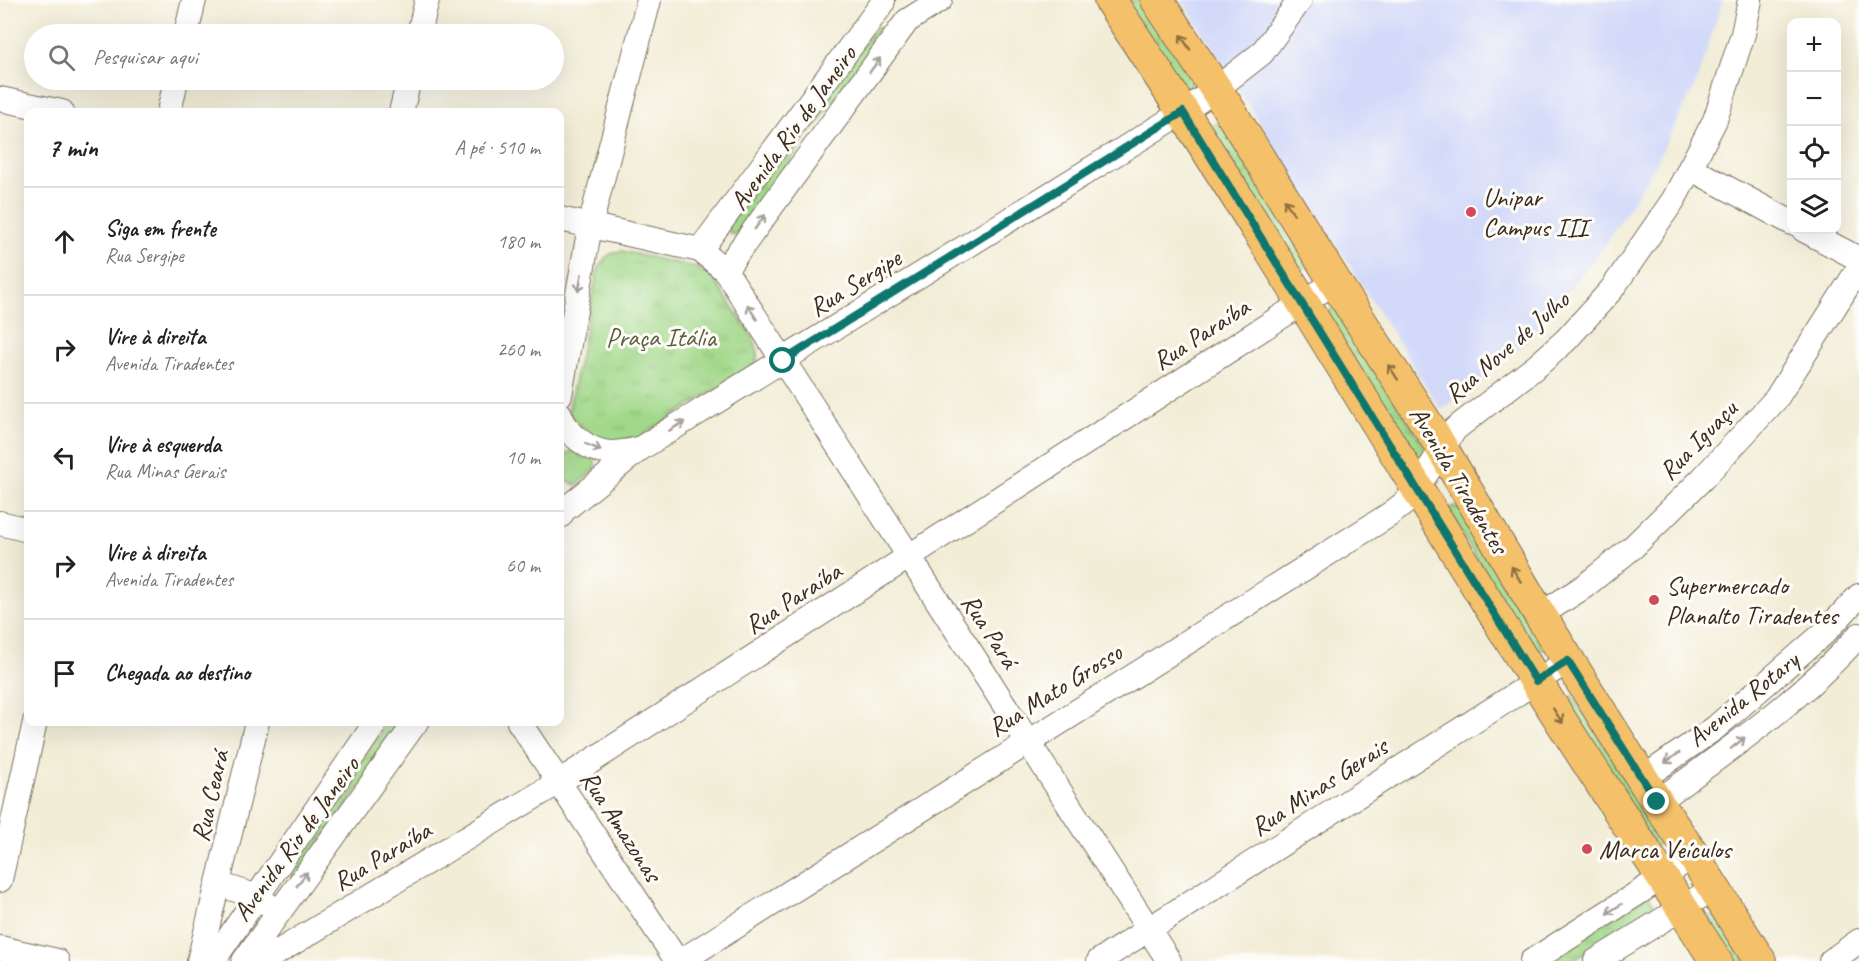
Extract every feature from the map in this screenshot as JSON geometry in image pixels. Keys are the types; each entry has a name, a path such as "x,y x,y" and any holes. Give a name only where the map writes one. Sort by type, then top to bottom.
{"main road":[{"name":"Avenida Tiradentes","path":"1110,0 1303,303 1536,681 1716,961"},
{"name":"Avenida Tiradentes","path":"1157,0 1216,89 1441,448 1568,661 1760,961"}],"street":[{"path":"188,24 194,0"},
{"path":"421,24 427,0"},
{"path":"564,372 590,226 649,0"},
{"path":"883,2 907,21 940,0"},
{"name":"Rua Sergipe","path":"564,510 641,448 1183,112 1262,52 1300,0"},
{"name":"Rua Nove de Julho","path":"1441,448 1455,429 1566,340 1612,289 1674,199 1715,120 1743,34 1750,0"},
{"name":"Avenida Rio de Janeiro","path":"700,250 883,2"},
{"name":"Avenida Rio de Janeiro","path":"725,270 907,21"},
{"path":"170,108 174,90"},
{"path":"402,108 406,90"},
{"path":"0,99 43,108"},
{"path":"1690,168 1787,221"},
{"path":"564,220 700,250"},
{"path":"1812,234 1859,259"},
{"name":"Rua Pará","path":"700,250 725,270 1169,961"},
{"name":"Rua Iguaçu","path":"1540,615 1585,586 1633,547 1703,478 1768,408 1782,390 1859,268"},
{"name":"Rua Paraíba","path":"263,961 559,782 1335,282"},
{"path":"564,425 571,434 586,444 609,453 641,448"},
{"name":"Rua Mato Grosso","path":"679,961 1389,515 1406,502 1417,488 1441,448"},
{"path":"0,524 24,529"},
{"name":"Avenida Rotary","path":"1650,790 1714,728 1816,640 1859,596"},
{"name":"Avenida Rotary","path":"1650,790 1731,748 1824,670 1859,635"},
{"name":"Rua Minas Gerais","path":"1100,961 1568,661"},
{"path":"0,880 34,726"},
{"name":"Rua Ceará","path":"199,961 256,726"},
{"name":"Avenida Rio de Janeiro","path":"213,961 373,726"},
{"name":"Avenida Rio de Janeiro","path":"244,961 413,726"},
{"name":"Rua Amazonas","path":"522,726 679,961"},
{"path":"1532,961 1694,855"},
{"path":"218,884 258,897 309,934"},
{"path":"1596,961 1714,888"},
{"path":"1831,961 1859,941"},
{"path":"0,948 57,961"}],"shaded area":[{"name":"Unipar Campus III","path":"1182,0 1723,0 1695,86 1649,176 1604,247 1526,342 1441,410"}],"green space":[{"path":"1122,0 1145,0 1194,81 1191,86 1183,90"},
{"path":"876,27 880,27 884,32 736,235 730,233 726,227"},
{"path":"1219,121 1310,265 1303,269 1297,268 1210,127"},
{"name":"Praça Itália","path":"622,251 694,267 710,274 754,339 758,352 756,364 631,443 595,441 568,413 598,269 607,256"},
{"path":"1333,308 1338,308 1427,451 1423,456 1417,457 1412,454 1325,315"},
{"path":"573,450 594,458 596,469 576,485 566,480 564,476 564,456"},
{"path":"1454,506 1465,513 1544,649 1537,653 1531,651 1448,510"},
{"path":"1572,696 1667,838 1662,845 1654,845 1564,704"},
{"path":"384,726 403,726 295,878 288,873"},
{"path":"1648,895 1656,908 1571,961 1543,961"},
{"path":"1716,916 1748,961 1726,961 1706,921 1709,917"}],"place":[{"name":"Unipar Campus III","path":"1471,212"},
{"name":"Supermercado Planalto Tiradentes","path":"1654,600"},
{"name":"Marca Veículos","path":"1587,849"}],"route":[{"path":"783,361 1183,112 1536,681 1568,661 1657,802"}]}
